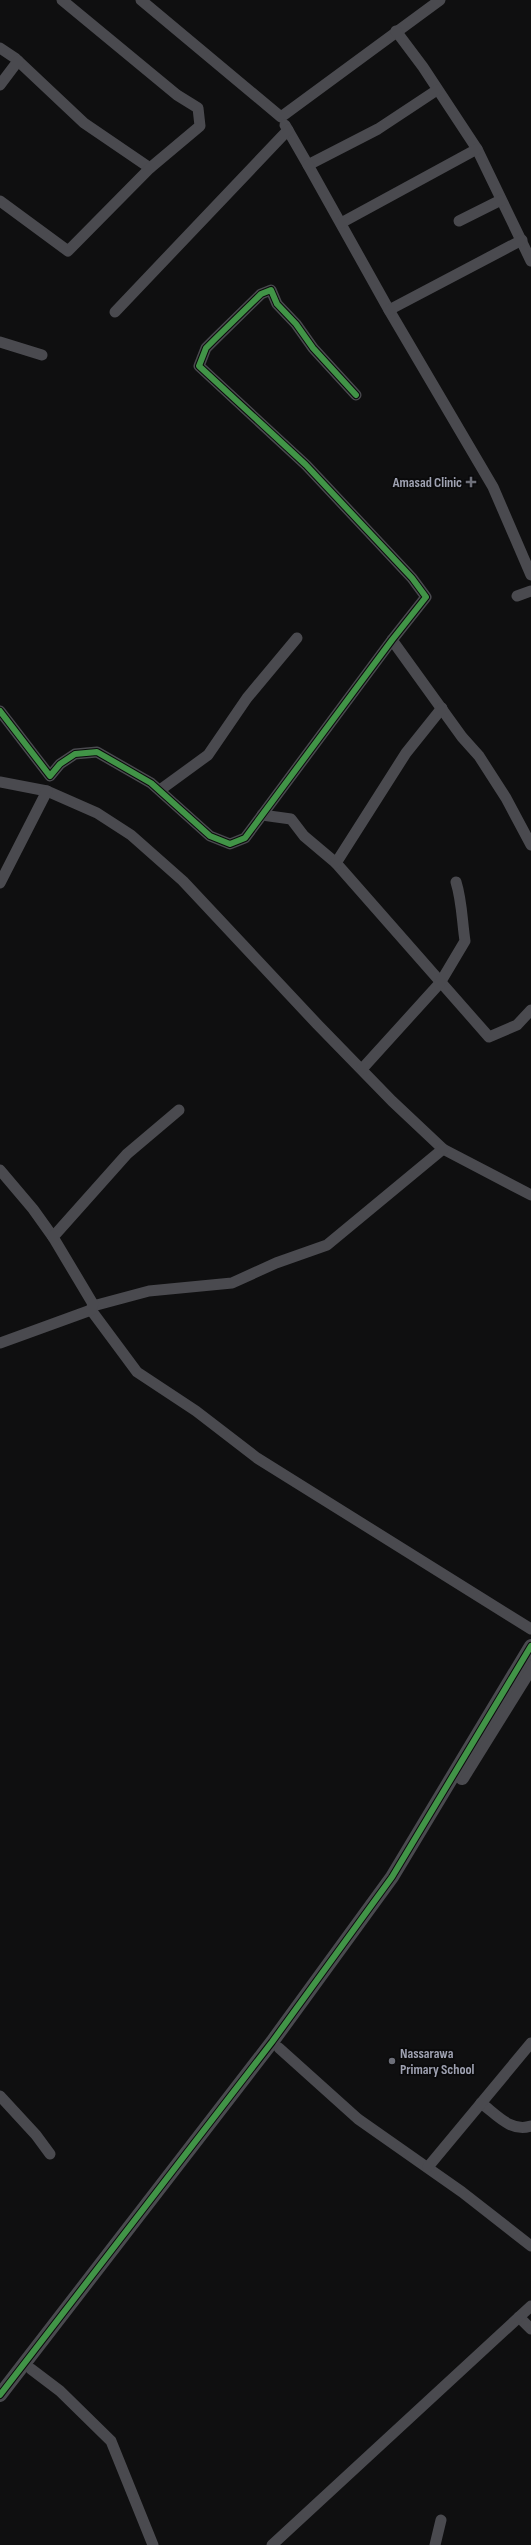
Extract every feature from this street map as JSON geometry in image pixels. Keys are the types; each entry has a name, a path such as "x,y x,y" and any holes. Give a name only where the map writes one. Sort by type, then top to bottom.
{"street":[{"path":"0,201 68,251 150,168 200,126 198,108 178,94 62,0"},
{"path":"141,0 281,118 389,310 493,487 531,575"},
{"path":"281,118 440,0"},
{"path":"396,32 477,149 531,261"},
{"path":"0,48 18,62 84,123 150,168"},
{"path":"0,85 18,62"},
{"path":"308,165 378,129 437,90"},
{"path":"115,312 288,130"},
{"path":"341,223 477,149"},
{"path":"459,221 501,200"},
{"path":"389,310 522,240"},
{"path":"0,711 50,776 60,764 75,754 97,752 160,790 210,836 230,844 245,838 392,640 426,597 412,578 306,465 200,366 206,348 261,294 272,290 277,304 296,324 313,348 356,395"},
{"path":"0,342 42,355"},
{"path":"517,596 531,591"},
{"path":"160,790 208,755 247,698 297,638"},
{"path":"392,640 506,798 531,845"},
{"path":"336,863 406,753 442,708"},
{"path":"0,782 47,791 97,813 153,852 183,881 362,1069 442,1149 531,1195"},
{"path":"0,883 47,791"},
{"path":"262,815 292,819 304,836 336,863 489,1037 517,1025 531,1010"},
{"path":"362,1069 440,983 465,941 460,911 461,899 456,882"},
{"path":"53,1237 127,1154 179,1110"},
{"path":"0,1343 92,1308 149,1291 232,1283 276,1263 327,1245 442,1149"},
{"path":"0,1170 33,1209 53,1237 92,1308 137,1372 196,1411 257,1458 531,1629"},
{"path":"0,2395 272,2042 392,1877 531,1646"},
{"path":"0,2406 31,2369 174,2177 279,2048 398,1881 531,1667"},
{"path":"428,2167 531,2043"},
{"path":"279,2048 358,2119 428,2167 531,2246"},
{"path":"0,2096 36,2135 50,2154"},
{"path":"481,2103 512,2126 522,2129 531,2126"},
{"path":"272,2545 531,2306"},
{"path":"519,2317 531,2329"},
{"path":"31,2369 60,2391 111,2441 154,2545"},
{"path":"435,2545 441,2520"}],"cycle path":[{"path":"0,711 50,776 60,764 75,754 97,752 151,783 210,836 230,844 245,838 392,640 426,597 412,578 306,465 199,366 206,348 261,294 271,290 277,304 296,324 313,348 356,395"},
{"path":"0,2395 272,2042 392,1877 531,1646"}],"place":[{"name":"Amasad Clinic","path":"471,482"},
{"name":"Nassarawa Primary School","path":"392,2061"}]}
